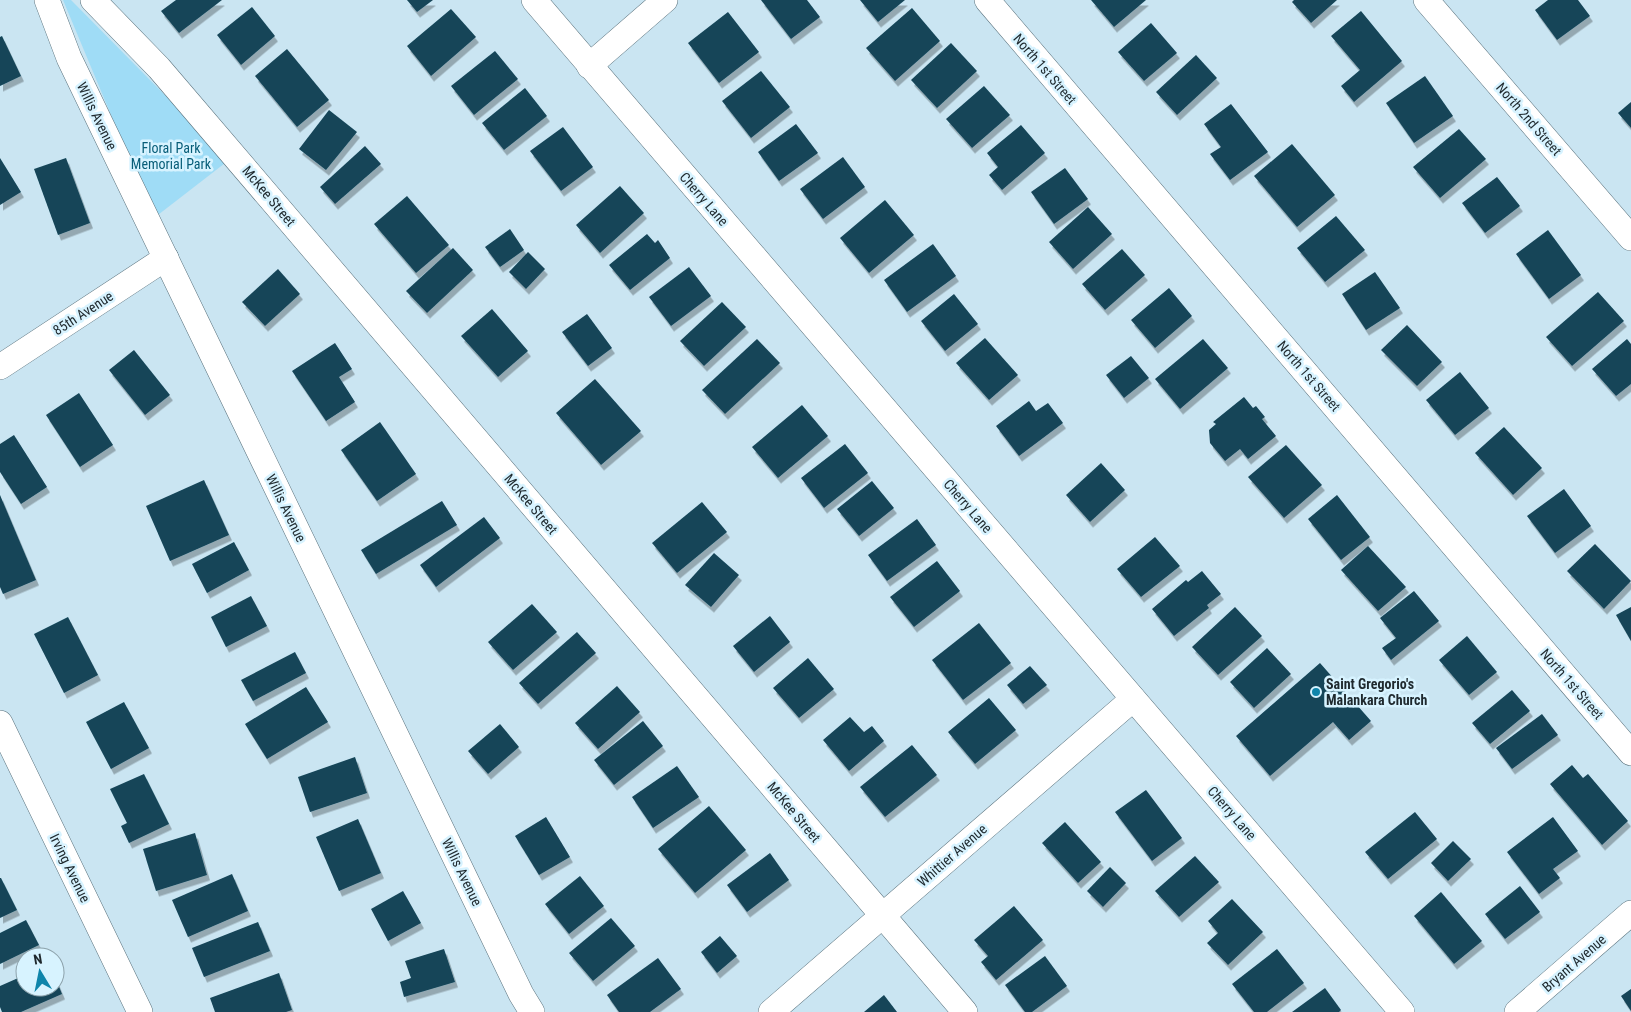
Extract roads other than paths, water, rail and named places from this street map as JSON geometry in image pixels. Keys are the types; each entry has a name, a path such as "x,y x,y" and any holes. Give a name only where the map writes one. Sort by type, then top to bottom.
{"street":[{"name":"Willis Avenue","path":"47,0 69,58 516,985 532,1012"},
{"name":"McKee Street","path":"93,0 159,68 965,1012"},
{"name":"Cherry Lane","path":"534,0 1402,1012"},
{"path":"589,66 665,0"},
{"name":"North 1st Street","path":"987,0 1631,753"},
{"name":"North 2nd Street","path":"1426,0 1631,238"},
{"name":"85th Avenue","path":"0,367 166,258"},
{"name":"Whittier Avenue","path":"771,1012 1134,699"},
{"name":"Irving Avenue","path":"0,723 140,1012"},
{"name":"Bryant Avenue","path":"1517,1012 1631,913"}],"place":[{"name":"Saint Gregorio's Malankara Church","path":"1316,692"}],"park label":[{"name":"Floral Park Memorial Park","path":"171,156"}]}
